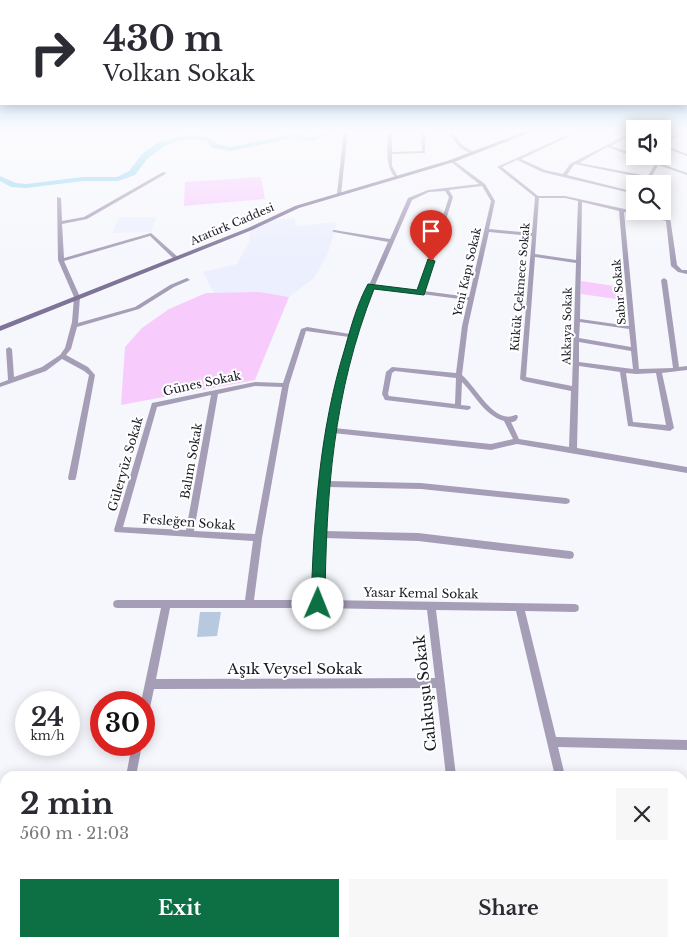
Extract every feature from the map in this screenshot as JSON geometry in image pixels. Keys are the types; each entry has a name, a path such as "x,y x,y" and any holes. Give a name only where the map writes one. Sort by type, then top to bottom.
{"main road":[{"name":"Atatürk Caddesi","path":"0,329 250,228 296,207 406,174"}],"street":[{"path":"61,223 85,218 163,174"},
{"path":"339,194 341,174"},
{"path":"469,174 483,185"},
{"path":"508,174 537,197 565,197 626,211"},
{"path":"557,174 626,191"},
{"path":"630,174 649,178 651,174"},
{"path":"318,604 320,534 330,430 340,382 353,336 371,286 410,199 428,191 483,185"},
{"name":"Yeni Kapı Sokak","path":"458,406 459,376 465,326 493,201 483,185"},
{"path":"421,293 451,197 446,189"},
{"name":"Kükük Çekmece Sokak","path":"537,197 523,379 575,389"},
{"path":"0,385 44,369 62,356 68,349 74,326 77,297 61,260 59,198"},
{"name":"Akkaya Sokak","path":"573,451 577,364 580,201"},
{"name":"Sabır Sokak","path":"621,210 636,372"},
{"path":"666,220 674,266 680,271 687,272"},
{"path":"488,230 534,235"},
{"path":"334,231 390,241"},
{"path":"61,260 151,234 176,258"},
{"path":"532,256 578,262"},
{"path":"74,326 137,308 172,286 187,280"},
{"path":"664,280 676,370"},
{"path":"371,286 471,300"},
{"path":"577,320 632,328"},
{"path":"249,604 258,538 286,385 303,330 307,328 353,336"},
{"path":"577,340 634,350"},
{"path":"9,349 11,380"},
{"path":"62,356 86,369 92,375 72,478"},
{"path":"577,364 623,372 659,372 687,368"},
{"path":"468,408 387,398 385,394 390,370 459,376 493,414 512,420 515,417"},
{"path":"623,372 630,424 670,428 659,372"},
{"name":"Günes Sokak","path":"154,405 255,384 286,385"},
{"name":"Balım Sokak","path":"189,534 215,392"},
{"name":"Güleryüz Sokak","path":"118,530 154,405"},
{"path":"506,419 518,442"},
{"path":"330,430 491,447 518,442 687,470"},
{"path":"324,484 421,486 566,501"},
{"name":"Fesleğen Sokak","path":"118,530 258,538"},
{"path":"320,534 418,537 570,555"},
{"name":"Yasar Kemal Sokak","path":"117,604 318,604 576,608"},
{"path":"148,691 166,605"},
{"name":"Calıkuşu Sokak","path":"431,606 450,771"},
{"path":"519,607 559,771"},
{"name":"Aşık Veysel Sokak","path":"149,684 440,683"},
{"path":"552,742 687,745"},
{"path":"132,771 135,756"}],"shaded area":[{"path":"261,177 265,199 184,206 185,182"},
{"path":"119,217 156,217 151,232 112,233"},
{"path":"294,218 296,226 337,222 328,253 314,278 289,297 260,292 214,293 203,272 237,264 249,242 250,229 267,221"},
{"path":"581,281 621,287 623,300 581,294"},
{"path":"260,292 289,297 255,380 121,405 125,347 142,328 169,309 206,293"}],"building":[{"path":"200,612 221,612 217,636 197,637"}],"waterway":[{"path":"0,178 14,185 26,186 83,179 118,179 129,174"}],"route":[{"path":"318,604 320,518 328,441 340,382 359,315 371,286 421,293 431,261"}]}
